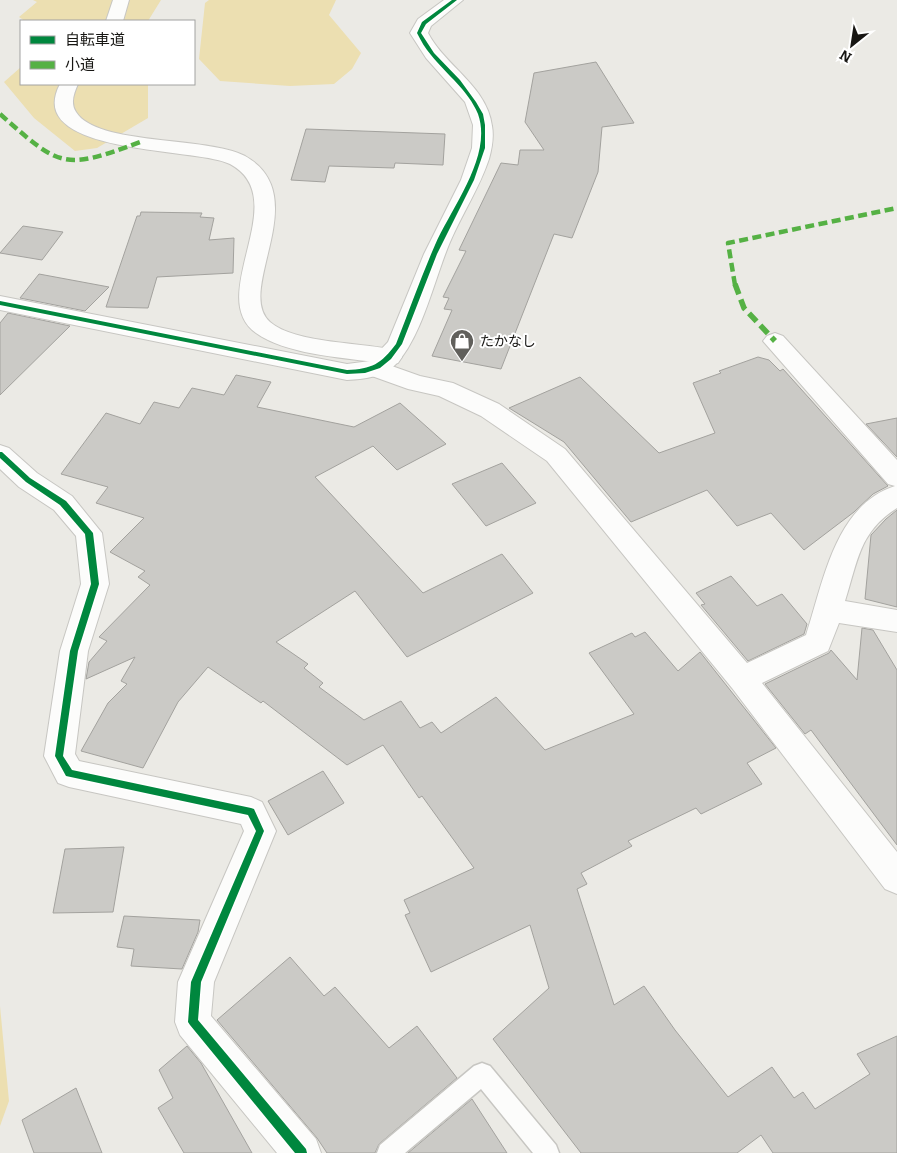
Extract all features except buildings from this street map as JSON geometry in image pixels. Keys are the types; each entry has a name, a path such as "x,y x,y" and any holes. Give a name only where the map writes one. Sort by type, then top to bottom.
{"street":[{"path":"114,20 121,0"},
{"path":"0,303 347,372 363,372 383,362 399,344 440,243 479,159 484,138 481,116 470,93 456,76 435,58 423,44 419,33 424,23 455,0"},
{"path":"68,85 63,93 63,105 73,122 86,129 114,137 238,160 256,172 266,190 265,212 250,295 251,312 261,327 294,340 383,362 416,383 445,389 490,410 556,455 884,848 897,878"},
{"path":"775,341 897,477"},
{"path":"0,454 28,480 63,503 89,533 96,584 74,651 59,756 69,774 251,812 260,831 196,982 193,1022 302,1153"},
{"path":"742,678 818,643 853,534 872,511 897,494"},
{"path":"829,610 897,621"}],"lane":[{"path":"388,1153 482,1074 548,1153"}],"shaded area":[{"path":"33,0 161,0 149,20 24,20 19,17 37,2"},
{"path":"209,0 336,0 329,15 361,53 352,69 334,84 290,86 220,81 199,59 205,3"},
{"path":"20,68 20,85 148,85 148,118 97,148 75,151 34,118 4,82"},
{"path":"0,1006 9,1101 0,1126"}],"marked path":[{"path":"0,114 38,148 56,158 80,161 92,159 140,142"},
{"path":"775,341 752,318 739,298 735,287 728,243 897,208"}],"cycle path":[{"path":"0,303 347,372 365,371 383,363 399,344 440,241 471,180 482,148 483,125 474,102 467,91 432,55 419,33 424,23 455,0"},
{"path":"0,454 28,480 63,503 89,533 95,584 74,651 59,756 69,773 251,812 260,831 196,982 193,1022 302,1153"}],"place":[{"name":"たかなし","path":"462,362"}]}
